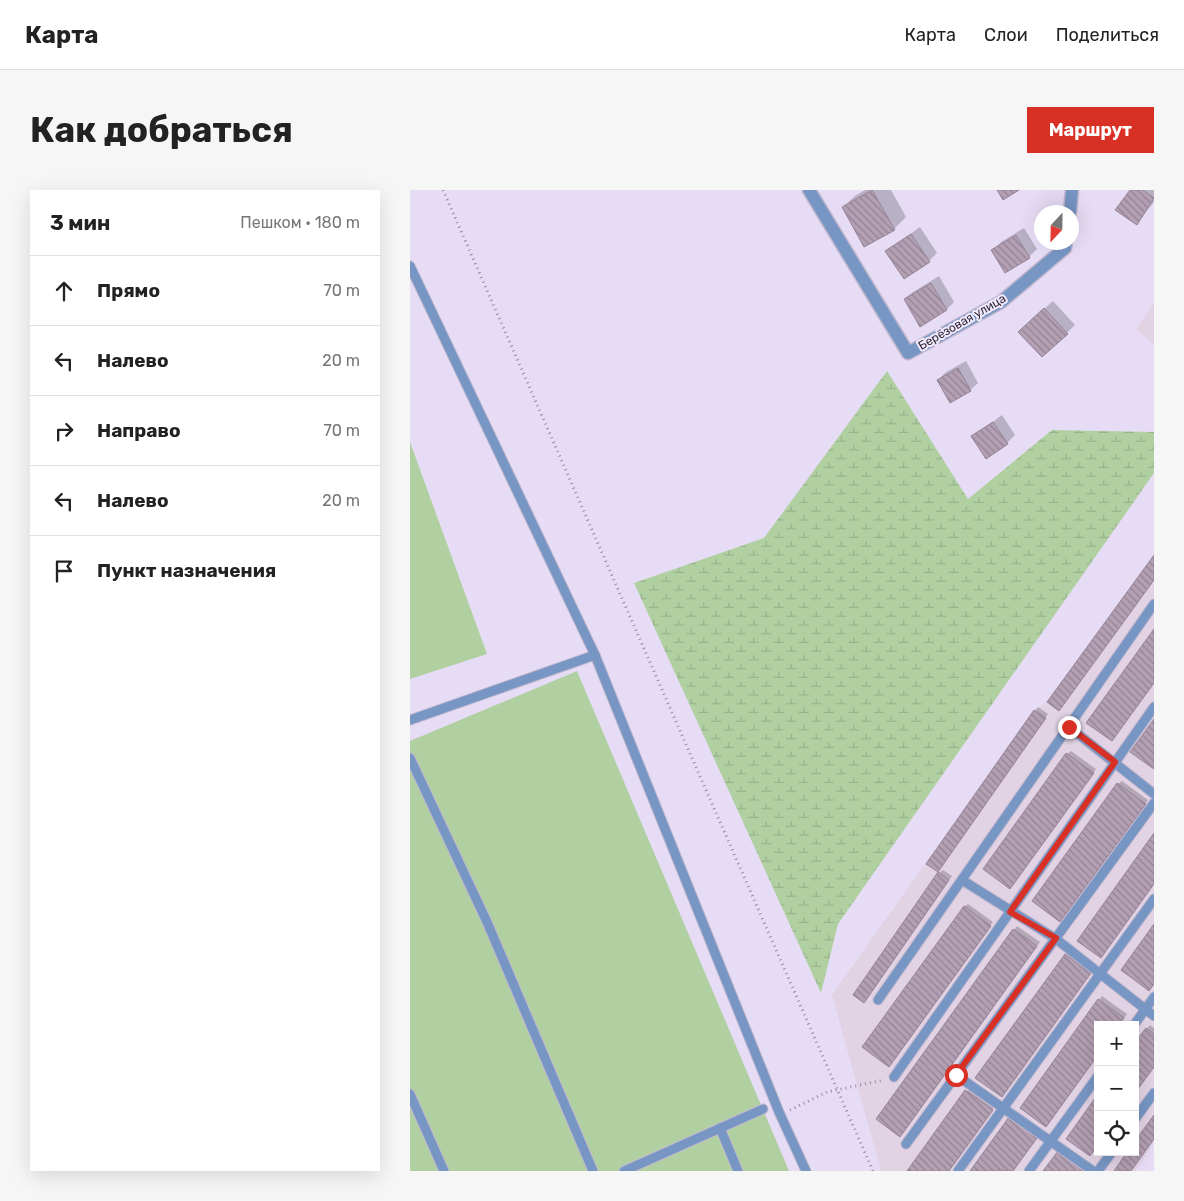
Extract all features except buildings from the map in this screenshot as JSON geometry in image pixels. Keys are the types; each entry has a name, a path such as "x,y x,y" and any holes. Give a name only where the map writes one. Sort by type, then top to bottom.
{"street":[{"name":"Берёзовая улица","path":"809,190 908,352 1000,302 1063,250"},
{"path":"1071,205 1072,190"}],"lane":[{"path":"410,266 595,654 776,1103 806,1171"},
{"path":"878,1000 1154,604"},
{"path":"410,720 595,654"},
{"path":"894,1078 1154,707"},
{"path":"1069,727 1154,794"},
{"path":"410,758 487,922 593,1171"},
{"path":"906,1144 1154,803"},
{"path":"962,880 1010,912 1056,938 1154,1016"},
{"path":"958,1171 1154,898"},
{"path":"1137,1021 1154,997"},
{"path":"956,1075 1093,1171"},
{"path":"1029,1171 1094,1082"},
{"path":"1139,1114 1154,1093"},
{"path":"410,1094 444,1171"},
{"path":"624,1171 763,1109"},
{"path":"720,1128 738,1171"},
{"path":"1098,1171 1109,1156"}],"path":[{"path":"443,190 873,1171"},
{"path":"790,1110 827,1092 894,1078"}],"shaded area":[{"path":"1154,303 1154,345 1136,329"},
{"path":"1154,555 1154,1143 1135,1171 881,1171 832,995 1034,710 1047,702"}],"green space":[{"path":"887,371 968,499 1052,430 1154,432 1154,473 838,924 821,993 634,583 764,538"},
{"path":"410,442 487,654 410,679"},
{"path":"577,671 789,1171 410,1171 410,741"}],"route":[{"path":"956,1075 1056,938 1010,912 1115,762 1069,727"}]}
